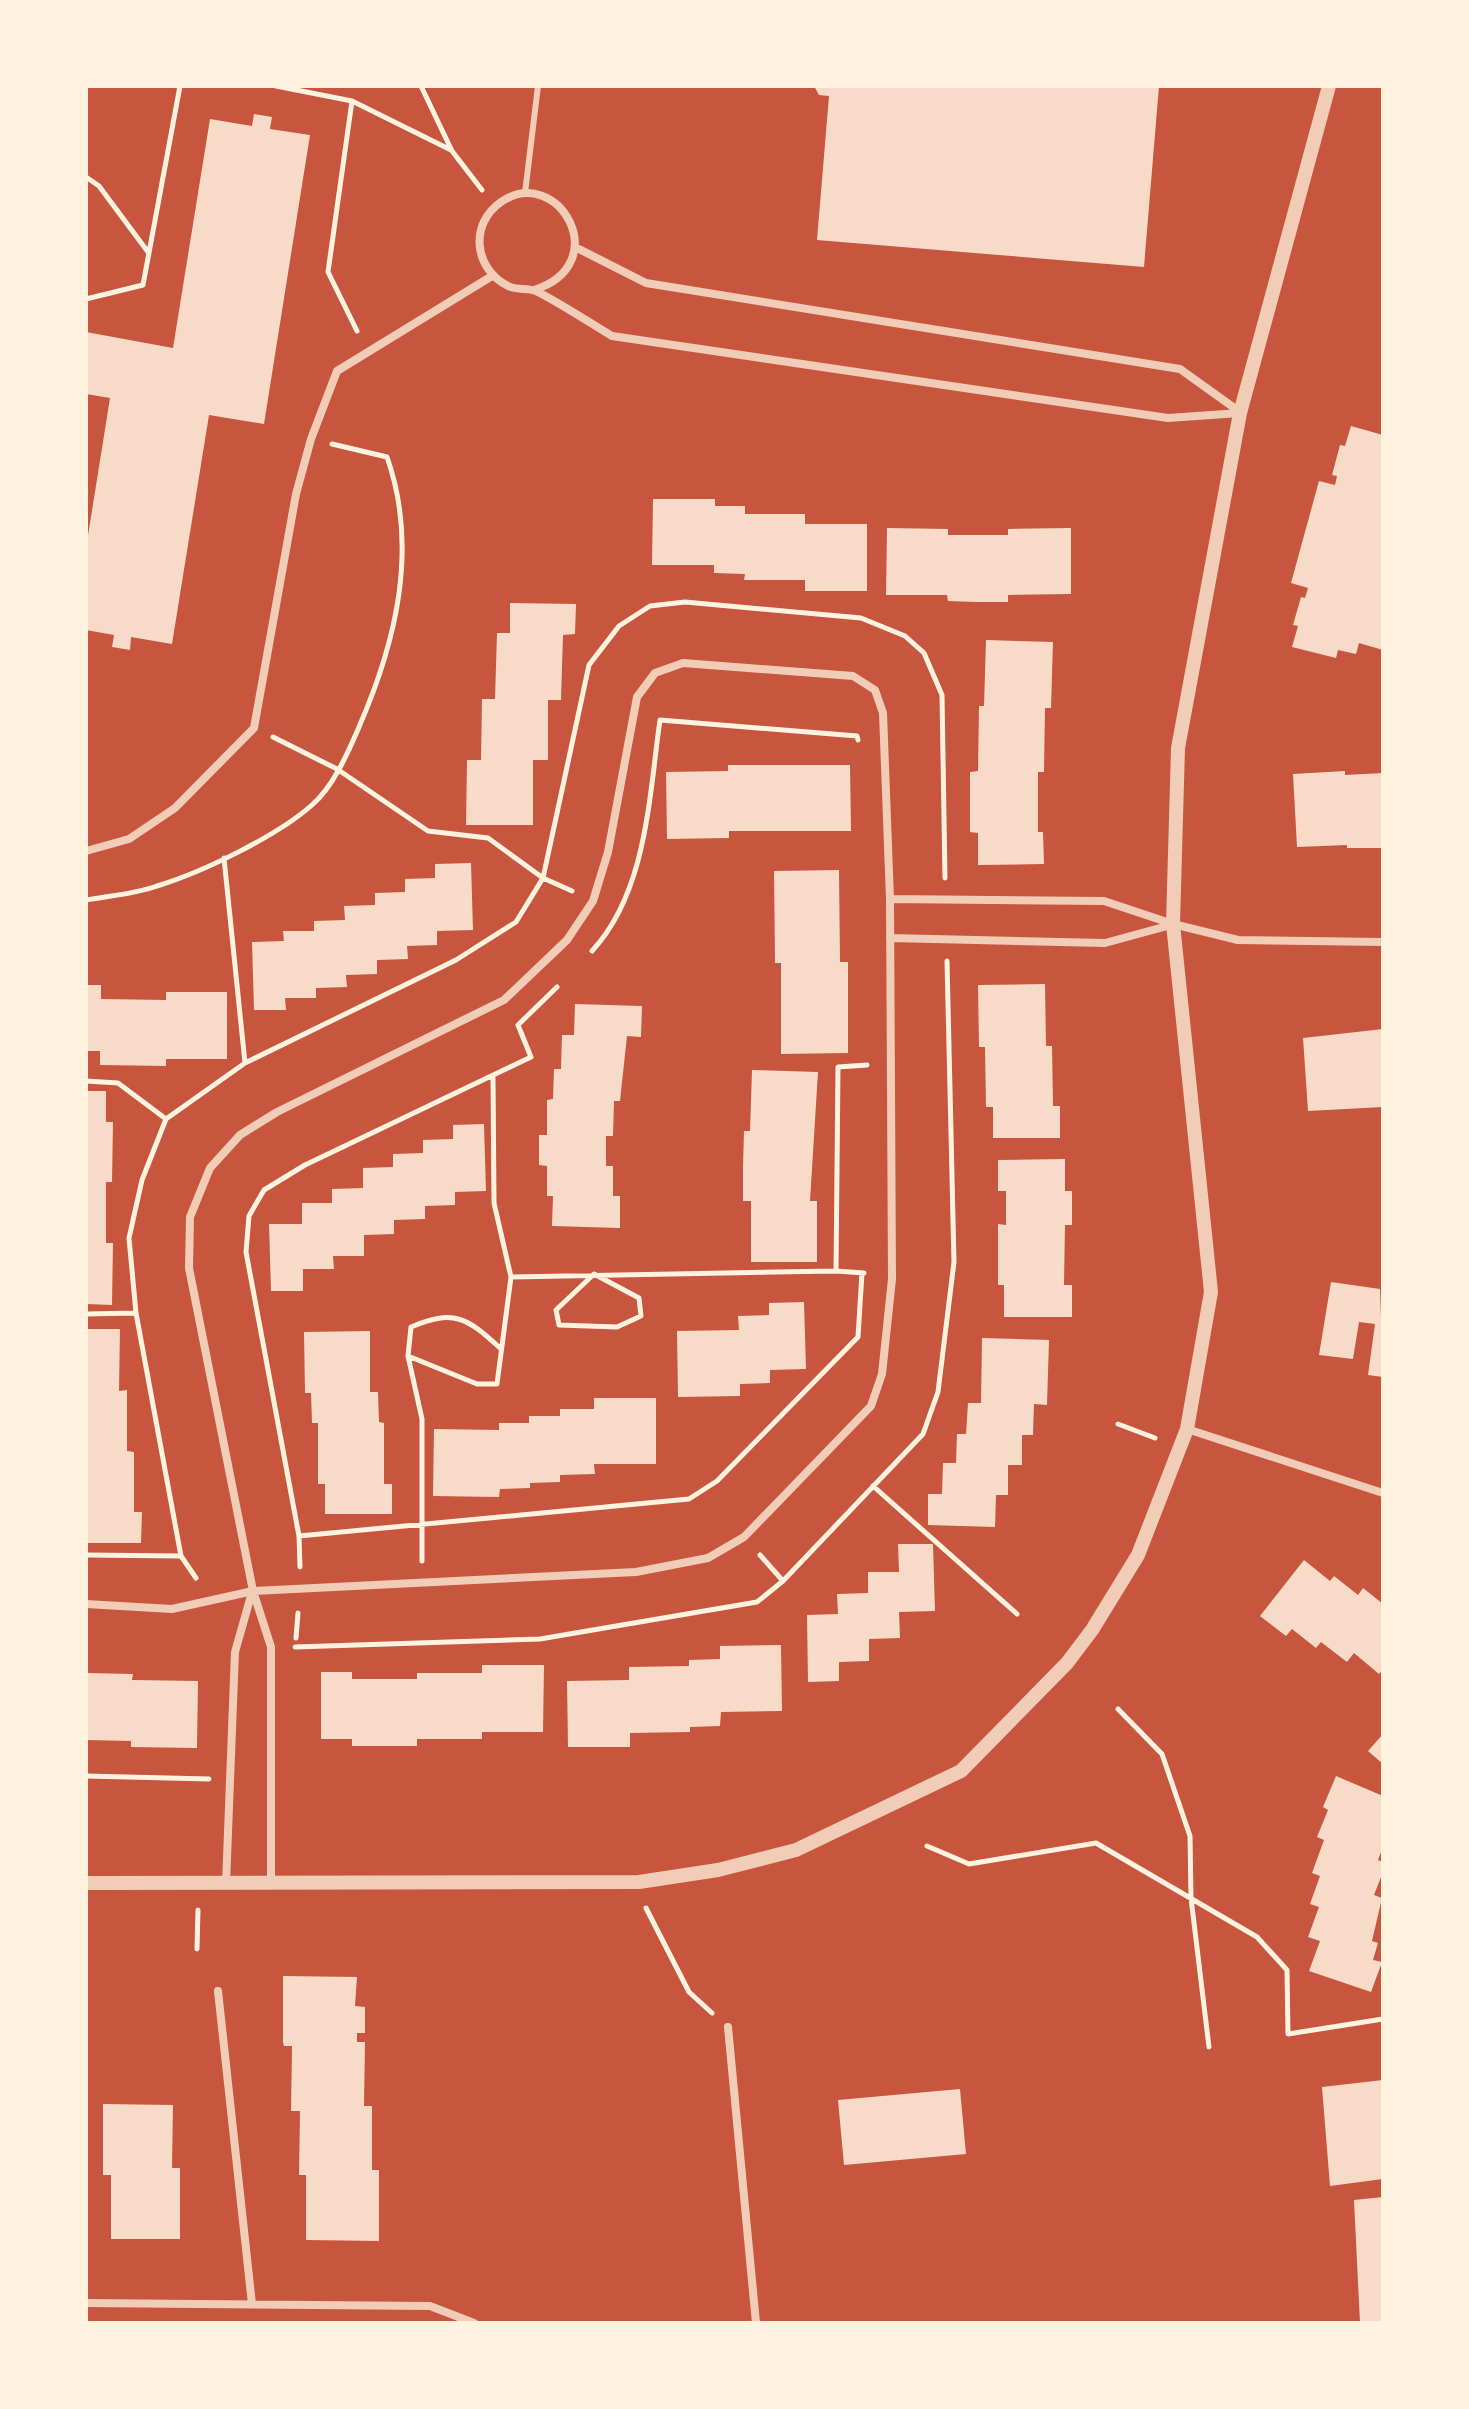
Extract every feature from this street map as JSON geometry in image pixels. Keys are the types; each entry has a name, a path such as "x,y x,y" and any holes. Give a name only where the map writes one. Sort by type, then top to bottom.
{"street":[{"path":"86,1883 639,1882 718,1870 796,1850 961,1771 1067,1663 1092,1630 1138,1555 1187,1429 1211,1292 1173,924 1178,748 1240,413 1329,86"},
{"path":"534,290 562,275 575,247 573,226 562,208 545,197 525,193 508,197 494,207 483,222 478,241 482,260 492,276 511,288 534,290 612,336 1168,418 1240,413"},
{"path":"575,247 646,283 1180,369 1240,413"},
{"path":"86,851 129,839 175,808 254,728 296,494 311,439 337,371 492,276"},
{"path":"86,1604 172,1609 253,1591 636,1572 708,1558 744,1537 871,1406 882,1374 892,1279 890,899 883,713 875,690 853,676 683,663 655,673 637,697 608,852 593,901 567,940 504,1000 277,1112 240,1135 210,1168 190,1217 189,1268 253,1591 271,1647 271,1884"},
{"path":"890,899 1104,901 1173,924 1238,940 1265,943 1383,942"},
{"path":"890,938 1105,943 1173,924"},
{"path":"1187,1429 1383,1493"},
{"path":"226,1884 235,1652 253,1591"},
{"path":"218,1991 252,2304"},
{"path":"728,2027 756,2323"},
{"path":"86,2303 430,2306 474,2323"}],"lane":[{"path":"525,193 538,86"}],"path":[{"path":"86,299 143,285 180,86"},
{"path":"276,86 352,101 452,151"},
{"path":"421,86 452,151 494,207"},
{"path":"352,101 328,272 368,354"},
{"path":"86,177 99,186 149,253"},
{"path":"86,900 157,887 224,858 314,804 337,769 382,675 396,623 403,564 396,482 387,457 311,439"},
{"path":"211,1601 181,1556 136,1313 129,1238 142,1180 166,1119 245,1063 456,960 516,922 543,878 589,665 619,626 650,606 685,602 861,618 905,636 924,653 942,695 945,880 938,900"},
{"path":"582,961 619,913 642,836 660,720 857,736 858,751"},
{"path":"254,728 337,769 428,831 488,838 543,878 619,913"},
{"path":"224,858 245,1063"},
{"path":"295,1647 540,1639 757,1602 783,1581 923,1434 938,1392 954,1262 948,964 940,940"},
{"path":"295,1663 301,1589 299,1536 246,1252 249,1216 264,1190 305,1165 531,1057 518,1025 564,980"},
{"path":"836,1271 838,1067 868,1065 868,1049"},
{"path":"408,1356 477,1384 497,1384 511,1277 494,1203 493,1076"},
{"path":"86,1081 118,1083 166,1119"},
{"path":"511,1277 836,1271 892,1279"},
{"path":"299,1536 689,1499 717,1481 858,1337 862,1273"},
{"path":"594,1274 639,1298 641,1316 617,1327 559,1325 556,1310 594,1274"},
{"path":"86,1314 136,1313"},
{"path":"422,1583 422,1419 408,1356 411,1327 433,1317 469,1320 501,1349"},
{"path":"1118,1424 1179,1447"},
{"path":"873,1486 1017,1614"},
{"path":"744,1537 783,1581"},
{"path":"86,1555 181,1556"},
{"path":"1118,1709 1162,1754 1190,1836 1191,1898 1209,2047"},
{"path":"86,1776 214,1779 212,1792"},
{"path":"927,1846 969,1864 1096,1843 1257,1937 1287,1970 1288,2034 1383,2019"},
{"path":"639,1882 649,1918 689,1992 728,2027"},
{"path":"197,1949 199,1884"}],"building":[{"path":"814,86 1159,86 1144,267 817,240 829,96 819,95"},
{"path":"254,114 272,117 270,129 310,135 264,424 209,415 172,644 131,637 130,650 112,647 114,635 86,630 86,548 110,398 86,394 86,332 173,348 210,119 252,126"},
{"path":"1351,426 1383,435 1383,650 1359,643 1356,654 1338,650 1336,658 1292,647 1298,626 1293,625 1301,597 1305,598 1308,588 1291,583 1319,481 1335,485 1337,476 1332,475 1340,445 1345,446"},
{"path":"653,499 715,499 715,506 745,506 745,514 805,514 805,524 867,524 867,591 805,591 805,580 744,580 745,574 714,573 714,565 652,565"},
{"path":"887,528 948,529 948,535 1008,535 1008,529 1071,528 1071,594 1008,595 1008,602 948,601 947,595 886,595"},
{"path":"510,603 576,604 575,634 563,635 561,700 548,700 548,760 533,760 533,825 466,825 467,760 481,760 482,699 495,699 497,633 510,633"},
{"path":"986,640 1053,642 1051,708 1045,708 1044,772 1038,772 1038,832 1043,832 1044,864 978,865 978,833 970,832 970,772 978,771 979,706 984,706"},
{"path":"728,765 850,765 851,831 729,831 729,838 667,839 666,772 728,771"},
{"path":"1345,771 1345,775 1383,773 1383,848 1347,848 1347,845 1297,847 1293,774"},
{"path":"471,863 473,930 437,931 437,945 407,946 408,959 377,960 377,974 346,975 347,987 316,988 316,998 285,998 286,1010 254,1010 252,942 284,941 283,931 314,931 314,921 345,920 344,906 375,905 375,893 405,892 405,879 435,878 435,864"},
{"path":"839,870 840,962 848,962 848,1053 781,1054 781,963 775,963 774,871"},
{"path":"1045,984 1046,1046 1052,1046 1053,1106 1060,1106 1060,1138 993,1138 993,1107 986,1107 985,1047 979,1047 978,985"},
{"path":"86,985 101,985 101,999 166,1000 166,992 227,992 227,1059 166,1059 166,1066 100,1065 100,1051 86,1051"},
{"path":"575,1004 642,1006 641,1037 627,1036 620,1101 614,1101 613,1136 606,1136 606,1166 613,1166 613,1196 620,1196 620,1228 552,1226 553,1196 547,1196 547,1166 539,1165 539,1135 547,1135 547,1100 553,1099 554,1069 561,1069 562,1035 574,1035"},
{"path":"1383,1029 1383,1107 1308,1111 1303,1038"},
{"path":"752,1070 818,1072 810,1201 817,1201 817,1262 751,1262 751,1201 743,1201 743,1166 744,1131 750,1131"},
{"path":"86,1091 106,1091 106,1122 113,1122 112,1182 106,1182 106,1243 113,1243 112,1305 86,1304"},
{"path":"484,1124 486,1191 455,1192 455,1205 425,1206 425,1219 394,1220 394,1234 364,1235 364,1256 333,1256 334,1269 303,1269 303,1291 271,1291 269,1224 302,1224 302,1203 332,1203 332,1189 363,1188 363,1168 393,1167 393,1154 423,1153 423,1140 453,1139 453,1125"},
{"path":"1065,1159 1065,1191 1072,1191 1072,1225 1065,1225 1064,1285 1072,1285 1072,1317 1004,1317 1004,1285 998,1285 998,1224 1006,1225 1006,1191 998,1191 998,1160"},
{"path":"1331,1282 1380,1289 1383,1377 1368,1375 1375,1324 1359,1322 1353,1359 1319,1355"},
{"path":"804,1302 806,1369 770,1370 770,1383 740,1384 740,1396 678,1397 677,1331 739,1330 738,1316 769,1315 769,1303"},
{"path":"86,1329 120,1329 119,1391 127,1390 127,1451 134,1452 134,1512 142,1512 141,1543 86,1543"},
{"path":"370,1331 370,1392 378,1392 379,1422 384,1423 384,1484 392,1484 392,1514 325,1514 325,1484 318,1484 318,1423 312,1423 311,1393 305,1393 304,1332"},
{"path":"982,1338 1049,1340 1047,1405 1034,1404 1033,1435 1022,1435 1022,1465 1008,1465 1008,1495 996,1495 995,1527 928,1525 928,1494 942,1494 943,1463 956,1463 957,1434 966,1434 968,1403 981,1403"},
{"path":"594,1398 656,1398 656,1464 594,1464 595,1474 560,1475 560,1482 530,1483 530,1488 500,1489 499,1497 433,1496 434,1429 499,1430 499,1423 529,1423 529,1416 560,1416 560,1409 594,1409"},
{"path":"898,1544 933,1544 935,1611 899,1612 900,1638 869,1639 869,1661 839,1662 839,1681 808,1682 807,1615 838,1614 837,1594 868,1593 868,1572 899,1572"},
{"path":"1304,1560 1330,1581 1334,1576 1358,1595 1363,1588 1383,1604 1383,1669 1379,1674 1354,1653 1347,1662 1321,1642 1316,1648 1292,1629 1286,1636 1260,1616"},
{"path":"781,1645 782,1711 721,1712 720,1726 690,1727 690,1732 630,1733 630,1747 568,1747 567,1681 629,1680 629,1667 689,1666 689,1660 720,1659 720,1646"},
{"path":"482,1665 544,1665 543,1732 482,1732 482,1739 417,1739 417,1746 352,1746 352,1739 321,1739 321,1672 352,1672 352,1679 417,1679 417,1673 482,1673"},
{"path":"86,1673 133,1674 132,1680 198,1681 197,1748 131,1747 131,1741 86,1740"},
{"path":"1383,1734 1383,1764 1368,1751"},
{"path":"1336,1776 1383,1796 1383,1847 1378,1860 1383,1862 1383,1872 1374,1895 1382,1898 1372,1941 1378,1943 1373,1960 1382,1962 1371,1992 1309,1971 1320,1941 1308,1937 1319,1907 1310,1904 1320,1876 1312,1873 1324,1840 1317,1837 1328,1810 1323,1807"},
{"path":"283,1976 357,1977 355,2006 365,2007 365,2033 357,2033 357,2042 365,2042 364,2106 372,2106 372,2170 379,2170 379,2241 306,2240 306,2175 299,2175 300,2111 291,2111 292,2046 284,2046 283,2042"},
{"path":"1383,2080 1383,2179 1330,2186 1322,2087"},
{"path":"960,2089 966,2154 844,2165 838,2100"},
{"path":"103,2104 173,2105 172,2168 180,2168 180,2239 111,2239 111,2175 103,2175"},
{"path":"1383,2197 1383,2323 1360,2323 1354,2200"}]}
